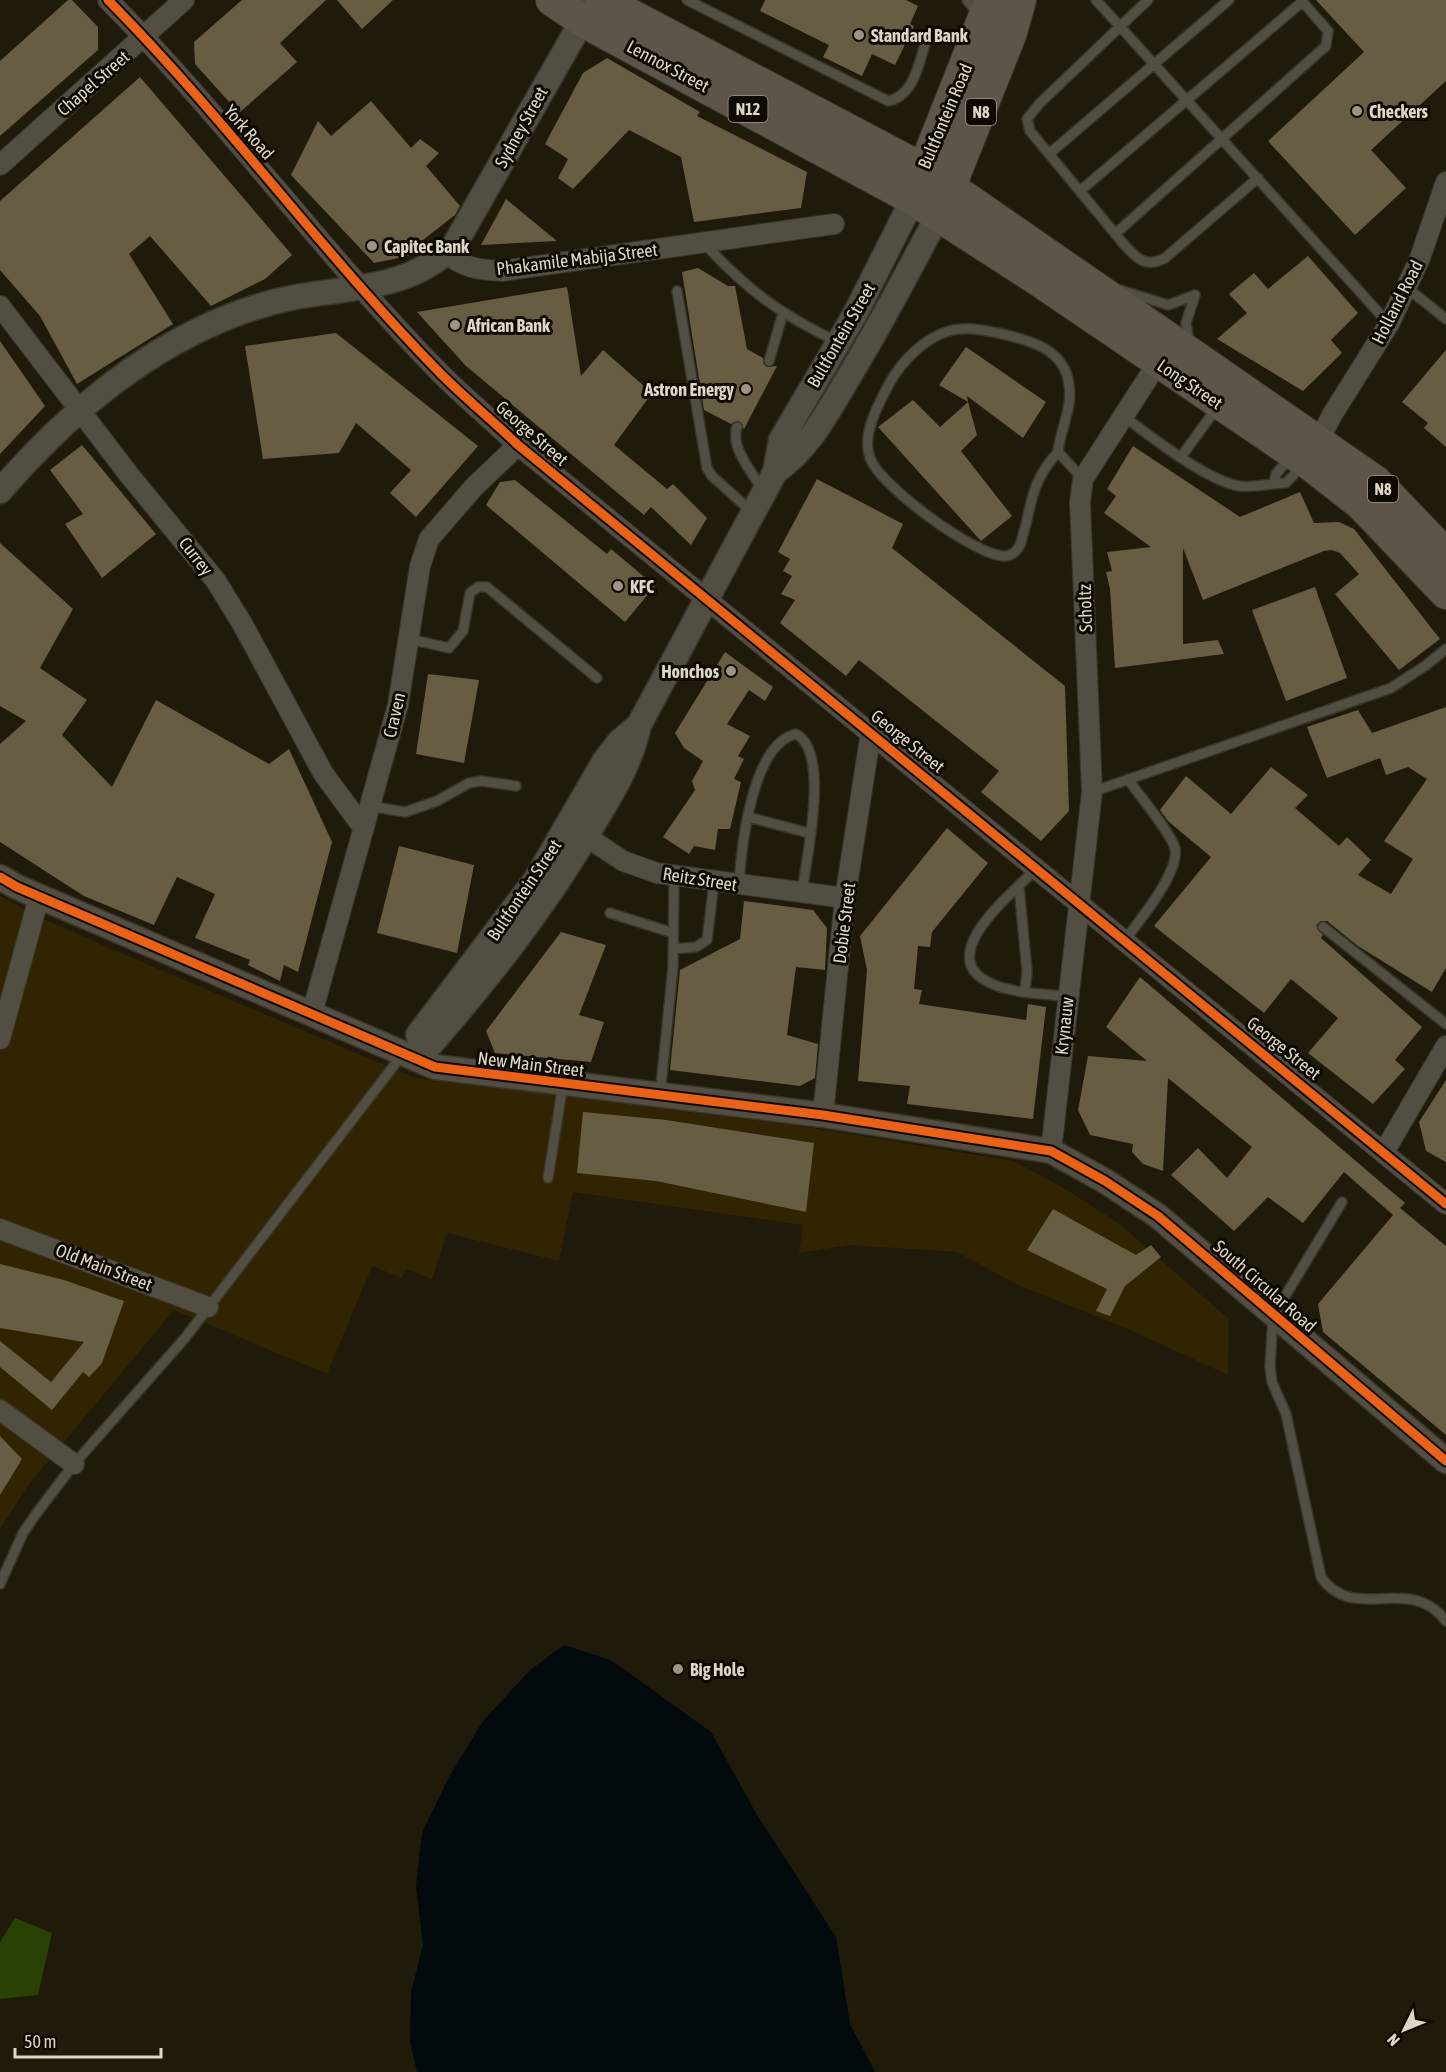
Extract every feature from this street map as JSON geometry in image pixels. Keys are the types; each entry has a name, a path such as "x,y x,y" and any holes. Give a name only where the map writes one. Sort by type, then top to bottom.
{"highway":[{"name":"Lennox Street","path":"552,0 593,7 931,193"},
{"name":"Bultfontein Road","path":"931,193 1010,35 1020,0"},
{"name":"Bultfontein Road","path":"931,193 981,7"},
{"name":"Long Street","path":"931,193 1087,280 1219,404 1312,441 1361,504 1446,593"},
{"name":"Long Street","path":"931,193 1165,351 1202,361 1312,441 1376,482 1446,555"}],"street":[{"name":"York Road","path":"108,0 144,37 363,288"},
{"name":"Chapel Street","path":"0,165 184,0"},
{"name":"Sydney Street","path":"446,253 455,244 593,7"},
{"name":"Holland Road","path":"1312,441 1389,324 1420,258 1446,182"},
{"name":"Bultfontein Street","path":"411,1056 522,897 577,831 605,760 619,742 639,725 764,492 781,441 861,303 931,193"},
{"name":"Bultfontein Street","path":"764,492 815,434 865,351 931,193"},
{"name":"Phakamile Mabija Street","path":"446,253 458,263 468,267 502,271 834,224"},
{"path":"0,491 79,409 159,352 220,320 294,298 363,288 407,276 429,266 446,253"},
{"name":"George Street","path":"363,288 442,374 518,445 1446,1204"},
{"name":"Currey","path":"0,306 216,581 323,773 362,826"},
{"name":"Scholtz","path":"1078,901 1092,792 1080,502 1083,479 1165,351"},
{"name":"Craven","path":"312,1013 362,826 398,705 420,566 429,540 474,487 518,445"},
{"name":"Dobie Street","path":"823,1115 845,898 871,732"},
{"name":"Reitz Street","path":"577,831 623,861 657,873 714,883 845,898"},
{"name":"New Main Street","path":"0,877 39,897 435,1067 823,1115 1051,1151"},
{"path":"0,1039 39,897"},
{"name":"Krynauw","path":"1051,1151 1078,901"},
{"path":"1384,1152 1446,1046"},
{"name":"South Circular Road","path":"1051,1151 1105,1181 1158,1216 1446,1461"},
{"name":"Old Main Street","path":"0,1229 208,1307"},
{"path":"0,1410 74,1464"}],"lane":[{"path":"687,0 888,101 897,99 908,92 927,38"},
{"path":"1096,0 1389,324"},
{"path":"1148,0 1040,103 1027,119 1030,131 1135,257 1147,263 1155,264 1165,258 1258,178"},
{"path":"1049,154 1229,0"},
{"path":"1080,191 1189,101 1301,1 1328,31 1326,46 1221,137 1115,234"},
{"path":"702,242 736,279 783,313 838,342"},
{"path":"1087,280 1168,304 1195,296 1188,313 1186,333 1194,351 1202,361"},
{"path":"1406,287 1446,319"},
{"path":"677,291 707,468 712,476 764,492"},
{"path":"769,361 783,313"},
{"path":"977,329 1030,340 1050,351 1066,368 1070,387 1068,408 1058,452 1043,468 1035,483 1020,545 1014,554 1004,557 987,552 970,543 904,498 879,473 869,456 870,436 877,409 901,367 915,351 938,335 951,330 977,329"},
{"path":"1181,457 1219,404"},
{"path":"1123,416 1181,457 1216,478 1237,486 1286,483 1312,441"},
{"path":"737,427 734,436 738,448 764,492"},
{"path":"1274,483 1276,474 1312,441"},
{"path":"1058,452 1083,479"},
{"path":"409,639 449,648 463,632 470,593 478,587 487,587 597,678"},
{"path":"1092,792 1391,688 1446,649"},
{"path":"739,886 748,817 766,760 781,740 796,734 804,738 810,749 816,774 802,893"},
{"path":"1125,940 1167,879 1175,853 1172,840 1128,779"},
{"path":"369,806 405,812 429,804 469,783 482,781 516,786"},
{"path":"748,817 809,833"},
{"path":"1038,868 1005,896 991,912 970,953 971,965 979,977 1005,988 1068,997"},
{"path":"660,1096 673,949 674,876"},
{"path":"673,949 696,947 707,940 714,883"},
{"path":"1018,887 1027,971 1025,991"},
{"path":"610,913 673,933"},
{"path":"1323,927 1446,1024"},
{"path":"0,1584 22,1533 74,1464 185,1338 411,1056"},
{"path":"548,1178 563,1084"},
{"path":"1342,1202 1273,1316 1269,1366 1272,1382 1286,1414 1321,1577 1329,1588 1339,1595 1354,1599 1388,1598 1421,1601 1432,1605 1446,1621"}],"shaded area":[{"path":"0,895 30,913 415,1078 793,1125 1014,1161 1067,1190 1118,1223 1229,1319 1228,1375 1130,1330 1018,1285 957,1252 850,1245 799,1253 803,1225 573,1192 559,1261 447,1233 432,1279 406,1269 402,1278 372,1266 327,1374 174,1310 29,1484 0,1529"},
{"path":"564,1645 611,1660 711,1732 757,1815 836,1937 850,2024 875,2072 417,2072 410,2042 411,1992 423,1945 416,1886 422,1833 449,1777 483,1721 530,1670"}],"green space":[{"path":"15,1918 52,1933 38,1995 0,1999 0,1942"}],"building":[{"path":"68,0 72,0 98,27 98,50 0,136 0,61"},
{"path":"242,0 326,0 280,43 297,62 239,113 195,64 194,42"},
{"path":"337,0 393,0 362,29"},
{"name":"Standard Bank","path":"765,0 906,0 918,6 910,24 914,26 895,65 872,54 862,76 823,57 829,45 760,11"},
{"name":"Checkers","path":"1316,0 1446,0 1446,81 1371,150 1406,188 1355,235 1268,141 1364,52"},
{"path":"607,58 700,112 697,116 807,172 801,208 694,222 681,157 629,130 573,189 558,178 568,159 545,144 583,73"},
{"path":"140,77 292,255 265,279 211,306 150,236 129,254 173,324 77,384 40,316 0,270 0,201"},
{"path":"371,101 411,148 420,139 439,153 426,166 460,206 455,215 423,240 428,244 418,254 374,263 291,175 318,121 331,136"},
{"path":"506,199 557,241 481,245"},
{"path":"1308,256 1358,313 1331,340 1342,353 1303,391 1217,339 1247,313 1229,294 1254,273 1268,289"},
{"path":"698,268 728,286 735,286 747,349 763,358 763,363 767,367 777,366 744,429 739,421 731,424 704,410 682,272"},
{"path":"567,287 581,376 603,350 652,393 614,445 667,489 673,484 707,518 691,545 651,507 644,515 466,366 417,312"},
{"path":"336,333 478,446 416,517 390,493 411,470 356,423 339,453 263,459 245,346"},
{"path":"0,341 45,406 0,454"},
{"path":"966,347 1046,402 1023,438 967,396 968,402 939,385"},
{"path":"1446,350 1446,447 1424,428 1428,423 1402,402"},
{"path":"913,400 940,427 968,402 977,435 961,451 1012,516 981,541 878,427"},
{"path":"82,445 156,534 102,578 65,524 83,514 50,470"},
{"path":"1133,446 1240,517 1300,492 1314,523 1339,522 1354,529 1440,639 1399,670 1335,594 1359,574 1340,553 1332,550 1324,551 1203,600 1183,548 1183,644 1218,640 1224,654 1115,668 1110,589 1106,572 1112,571 1107,552 1151,547 1104,513 1116,496 1107,489"},
{"path":"817,479 903,524 892,548 1065,686 1069,811 1041,841 981,792 999,771 859,660 846,676 780,623 795,600 781,594 792,576 783,571 790,559 778,552"},
{"path":"515,480 607,554 611,549 655,586 625,622 486,505 500,482"},
{"path":"0,543 73,609 40,668 87,700 62,735 112,787 156,700 269,764 289,749 332,842 298,972 284,965 280,981 248,965 250,960 195,938 215,894 177,877 154,925 84,896 0,842 0,744 26,721 0,706"},
{"path":"1315,587 1347,678 1286,701 1252,610"},
{"path":"725,652 773,687 765,701 749,690 727,724 750,736 738,756 744,759 734,779 741,782 730,829 718,829 715,850 694,846 689,854 663,837 695,790 692,781 703,761 684,748 675,733"},
{"path":"428,674 479,680 464,763 416,754"},
{"path":"1446,707 1446,968 1432,992 1358,946 1327,921 1321,921 1316,925 1323,935 1321,938 1422,1027 1395,1060 1405,1069 1373,1104 1308,1053 1338,1018 1291,979 1264,1013 1154,926 1211,857 1168,821 1160,810 1186,776 1231,814 1271,767 1308,795 1295,808 1339,846 1347,837 1371,860 1358,875 1391,894 1413,859 1384,841 1427,779 1408,767 1386,775 1380,758 1327,778 1307,727 1358,710 1372,733"},
{"path":"947,828 988,863 932,932 930,947 918,946 914,989 922,990 919,1004 1026,1020 1028,1004 1046,1007 1033,1119 907,1104 910,1086 858,1081 867,970 860,936"},
{"path":"399,846 474,865 457,953 377,933"},
{"path":"744,901 813,910 827,928 825,970 796,967 787,1035 818,1044 815,1078 800,1086 670,1070 680,970 740,939"},
{"path":"561,932 606,945 579,1015 604,1022 591,1062 495,1053 486,1031"},
{"path":"1140,977 1405,1203 1400,1208 1446,1246 1446,1435 1323,1332 1318,1304 1393,1215 1344,1172 1303,1223 1268,1197 1234,1231 1171,1175 1198,1148 1227,1178 1252,1147 1168,1078 1163,1171 1143,1164 1132,1152 1133,1144 1090,1135 1078,1110 1088,1056 1147,1061 1106,1027"},
{"path":"1446,1080 1446,1162 1426,1151 1419,1122"},
{"path":"583,1112 666,1120 814,1143 806,1212 656,1181 577,1173"},
{"path":"1053,1209 1136,1255 1151,1245 1161,1257 1125,1286 1110,1316 1096,1311 1107,1289 1027,1250"},
{"path":"0,1264 64,1280 124,1301 102,1363 89,1377 83,1372 52,1410 0,1367 0,1341 51,1382 84,1342 0,1328"},
{"path":"0,1436 22,1459 0,1495"}],"cycle path":[{"path":"108,0 193,92 398,329 450,383 518,445 1446,1204"},
{"path":"0,877 17,887 435,1067 823,1115 1051,1151 1105,1181 1158,1216 1446,1461"}],"place":[{"name":"Standard Bank","path":"859,35"},
{"name":"Checkers","path":"1357,111"},
{"name":"Capitec Bank","path":"372,246"},
{"name":"African Bank","path":"455,325"},
{"name":"Astron Energy","path":"746,389"},
{"name":"KFC","path":"618,586"},
{"name":"Honchos","path":"731,671"},
{"name":"Big Hole","path":"678,1669"}]}
